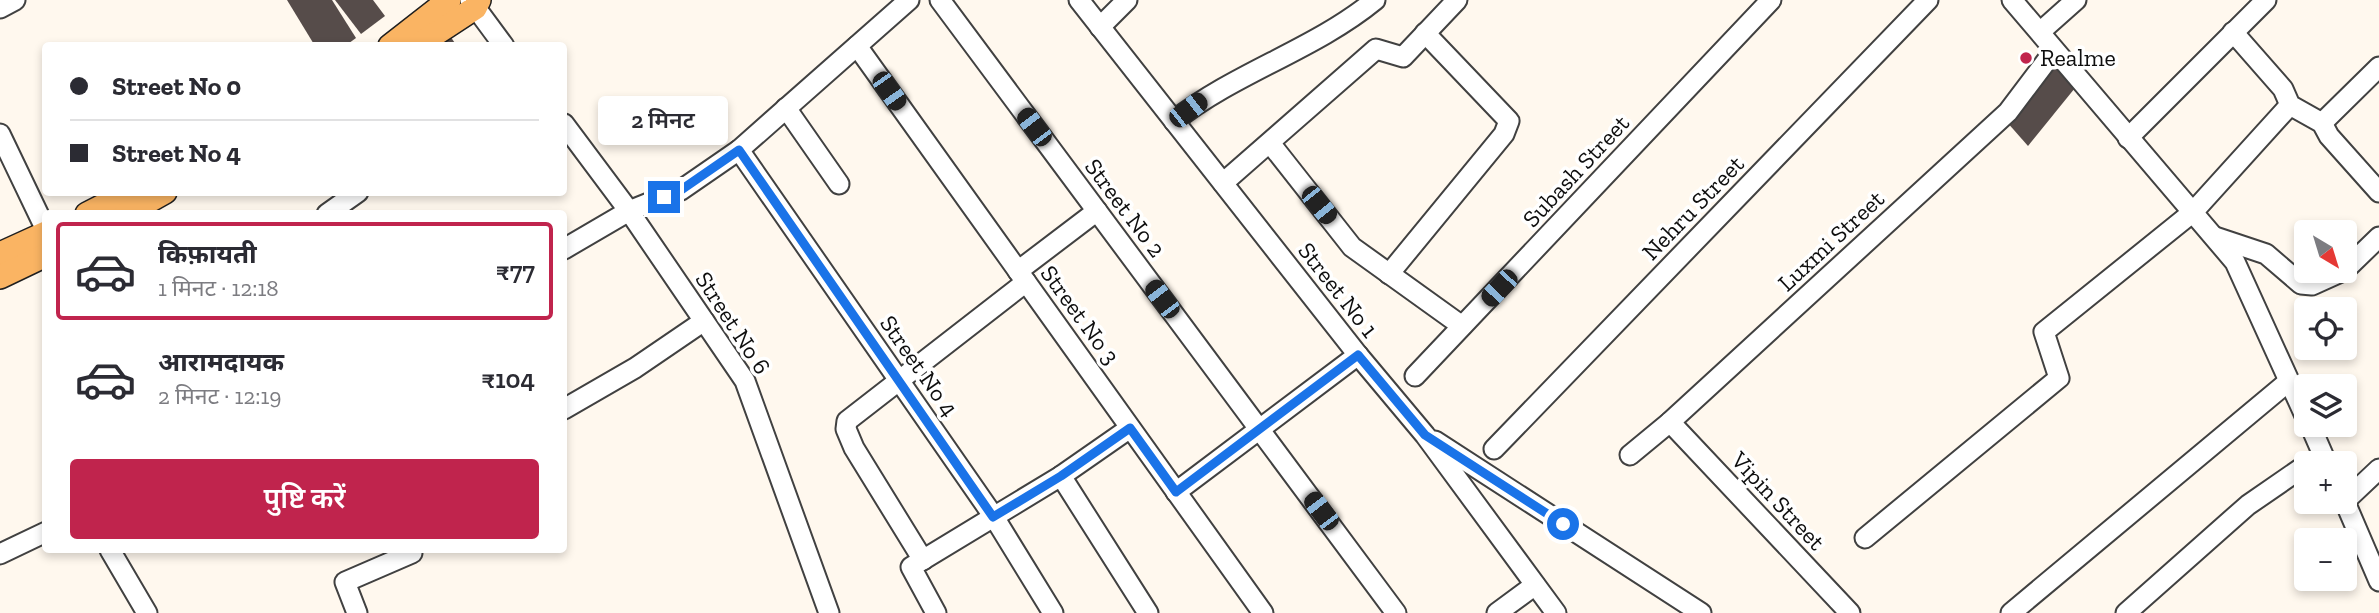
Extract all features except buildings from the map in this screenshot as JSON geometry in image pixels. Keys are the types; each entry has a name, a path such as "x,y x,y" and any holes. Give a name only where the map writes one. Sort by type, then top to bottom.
{"main road":[{"path":"395,42 449,0"},
{"path":"422,42 475,3"},
{"path":"95,210 122,196"},
{"path":"133,210 158,196"},
{"path":"0,254 42,234"},
{"path":"0,277 42,257"}],"street":[{"path":"0,8 15,0"},
{"path":"567,247 629,211 681,190 739,150 909,0"},
{"name":"Street No 2","path":"940,0 1396,613"},
{"name":"Street No 1","path":"1079,0 1358,355 1425,435 1556,613"},
{"path":"1100,27 1127,0"},
{"path":"1174,121 1201,99 1346,24 1375,0"},
{"path":"1223,183 1376,49 1403,57 1457,0"},
{"name":"Subash Street","path":"1415,376 1772,0"},
{"name":"Nehru Street","path":"1494,449 1928,0"},
{"path":"2012,0 2235,262 2294,391"},
{"path":"2039,32 2076,0"},
{"path":"2129,138 2266,0"},
{"path":"475,3 501,42"},
{"path":"2233,32 2283,89 2290,105 2322,123 2329,136 2379,192"},
{"path":"1389,274 1504,134 1509,121 1426,33"},
{"name":"Street No 3","path":"857,46 1263,613"},
{"name":"Luxmi Street","path":"1630,455 1670,422 2008,111 2054,51"},
{"path":"2322,123 2379,67"},
{"path":"1865,538 2059,378 2044,332 2193,212 2290,105"},
{"path":"786,108 839,184"},
{"name":"Street No 6","path":"567,128 629,211 745,381 829,613"},
{"path":"0,134 42,223"},
{"path":"1270,143 1353,247 1462,327"},
{"name":"Street No 4","path":"739,150 993,517 1053,613"},
{"path":"333,210 352,196"},
{"path":"923,560 854,448 846,429 848,421 899,381 1097,211"},
{"path":"2214,237 2266,254 2294,278"},
{"path":"2357,258 2379,237"},
{"path":"567,407 635,368 704,321"},
{"path":"1176,492 1358,355"},
{"path":"2011,613 2289,380"},
{"name":"Vipin Street","path":"1670,422 1850,613"},
{"path":"936,613 911,567 1061,476 1130,428"},
{"path":"1425,435 1701,613"},
{"path":"2357,490 2379,469"},
{"path":"1061,476 1148,613"},
{"path":"2126,613 2248,505 2294,476"},
{"path":"2350,514 2379,581"},
{"path":"0,554 42,533"},
{"path":"112,553 147,613"},
{"path":"357,613 345,582 412,553"},
{"path":"1497,613 1535,585"}],"place":[{"name":"Realme","path":"2026,58"}],"route":[{"path":"664,197 681,190 739,150 993,517 1061,476 1130,428 1176,492 1358,355 1425,435 1563,524"}]}
